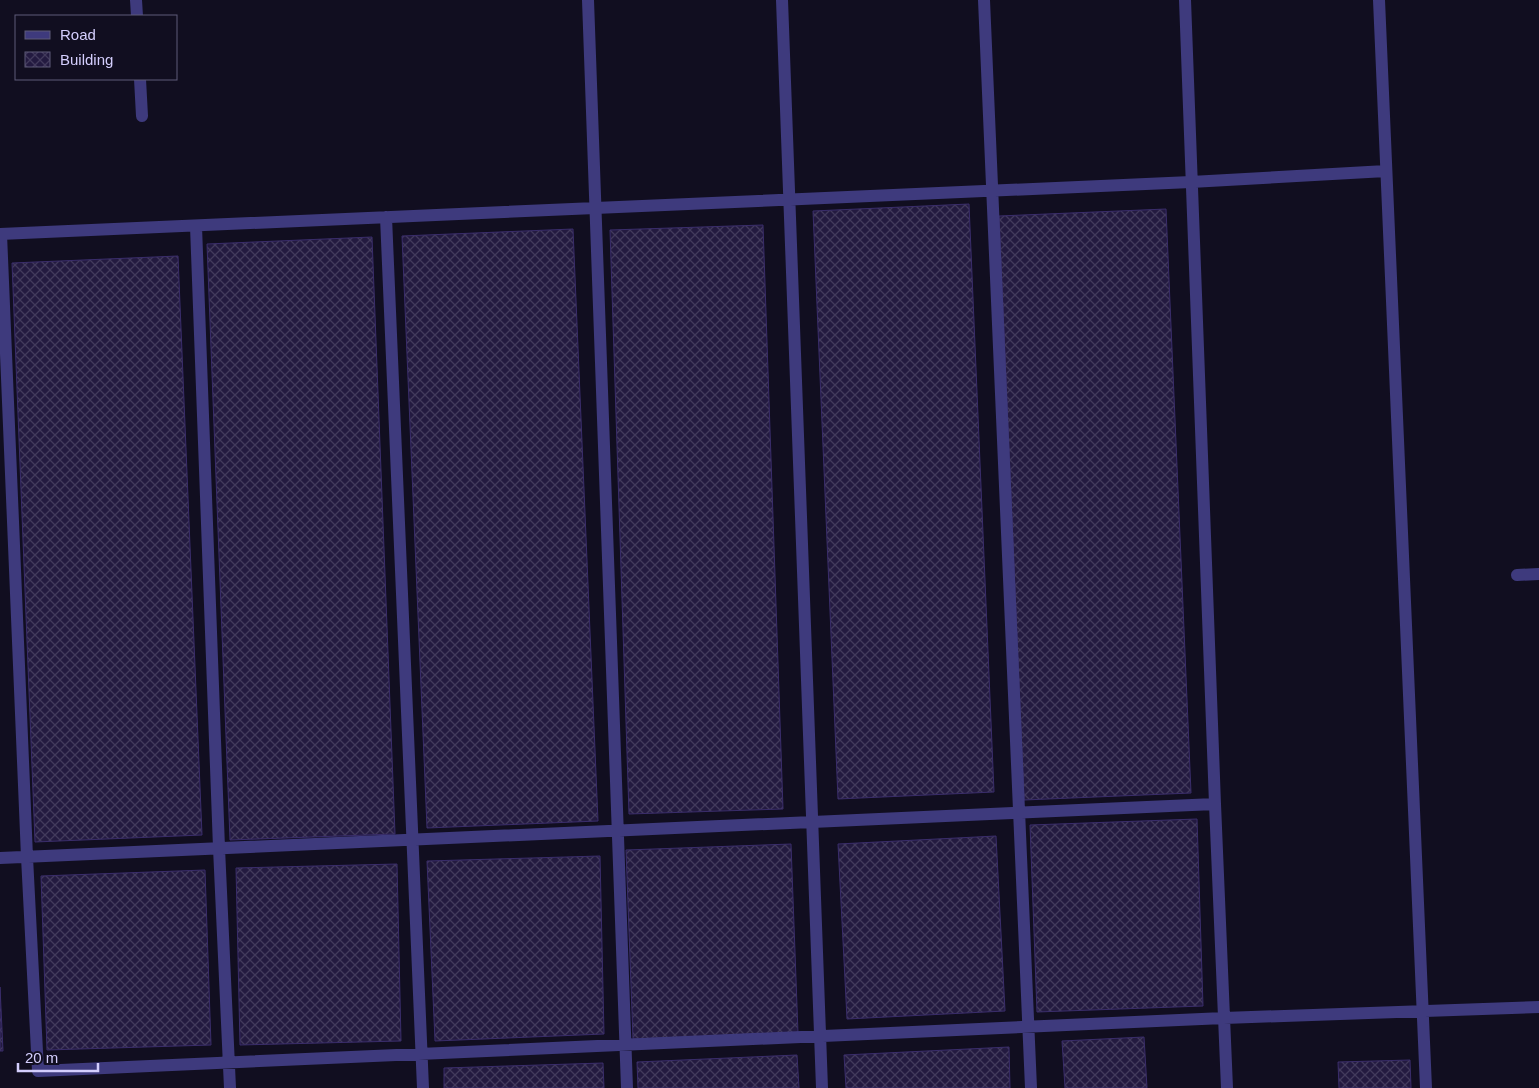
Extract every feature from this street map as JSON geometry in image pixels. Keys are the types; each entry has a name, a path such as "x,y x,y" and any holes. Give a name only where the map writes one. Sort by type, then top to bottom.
{"street":[{"path":"136,0 137,15"},
{"path":"588,0 627,1088"},
{"path":"782,0 822,1088"},
{"path":"984,0 1031,1088"},
{"path":"1184,0 1227,1088"},
{"path":"1379,0 1426,1088"},
{"path":"140,80 142,116"},
{"path":"1386,172 1,234 27,857 38,1071 1029,1026 1539,1007"},
{"path":"386,217 423,1088"},
{"path":"196,226 219,848 230,1088"},
{"path":"1516,575 1539,574"},
{"path":"0,858 1215,804"}],"building":[{"path":"969,204 994,792 838,799 813,211"},
{"path":"1166,209 1191,793 1024,800 999,216"},
{"path":"763,225 783,809 629,814 610,230"},
{"path":"573,229 598,821 427,828 402,236"},
{"path":"372,237 395,834 230,840 207,244"},
{"path":"178,256 202,835 35,842 12,263"},
{"path":"1197,819 1203,1006 1037,1012 1030,825"},
{"path":"996,836 1005,1011 847,1019 838,844"},
{"path":"791,844 798,1033 633,1039 626,850"},
{"path":"600,856 604,1034 435,1041 427,861"},
{"path":"397,864 401,1041 240,1045 236,868"},
{"path":"205,870 211,1045 47,1050 41,876"},
{"path":"0,987 3,1051 0,1051"},
{"path":"1144,1037 1147,1088 1065,1088 1062,1041"},
{"path":"1009,1047 1010,1088 846,1088 844,1055"},
{"path":"797,1055 799,1088 638,1088 637,1062"},
{"path":"1410,1060 1411,1088 1339,1088 1338,1062"},
{"path":"603,1063 604,1088 444,1088 444,1068"}]}
